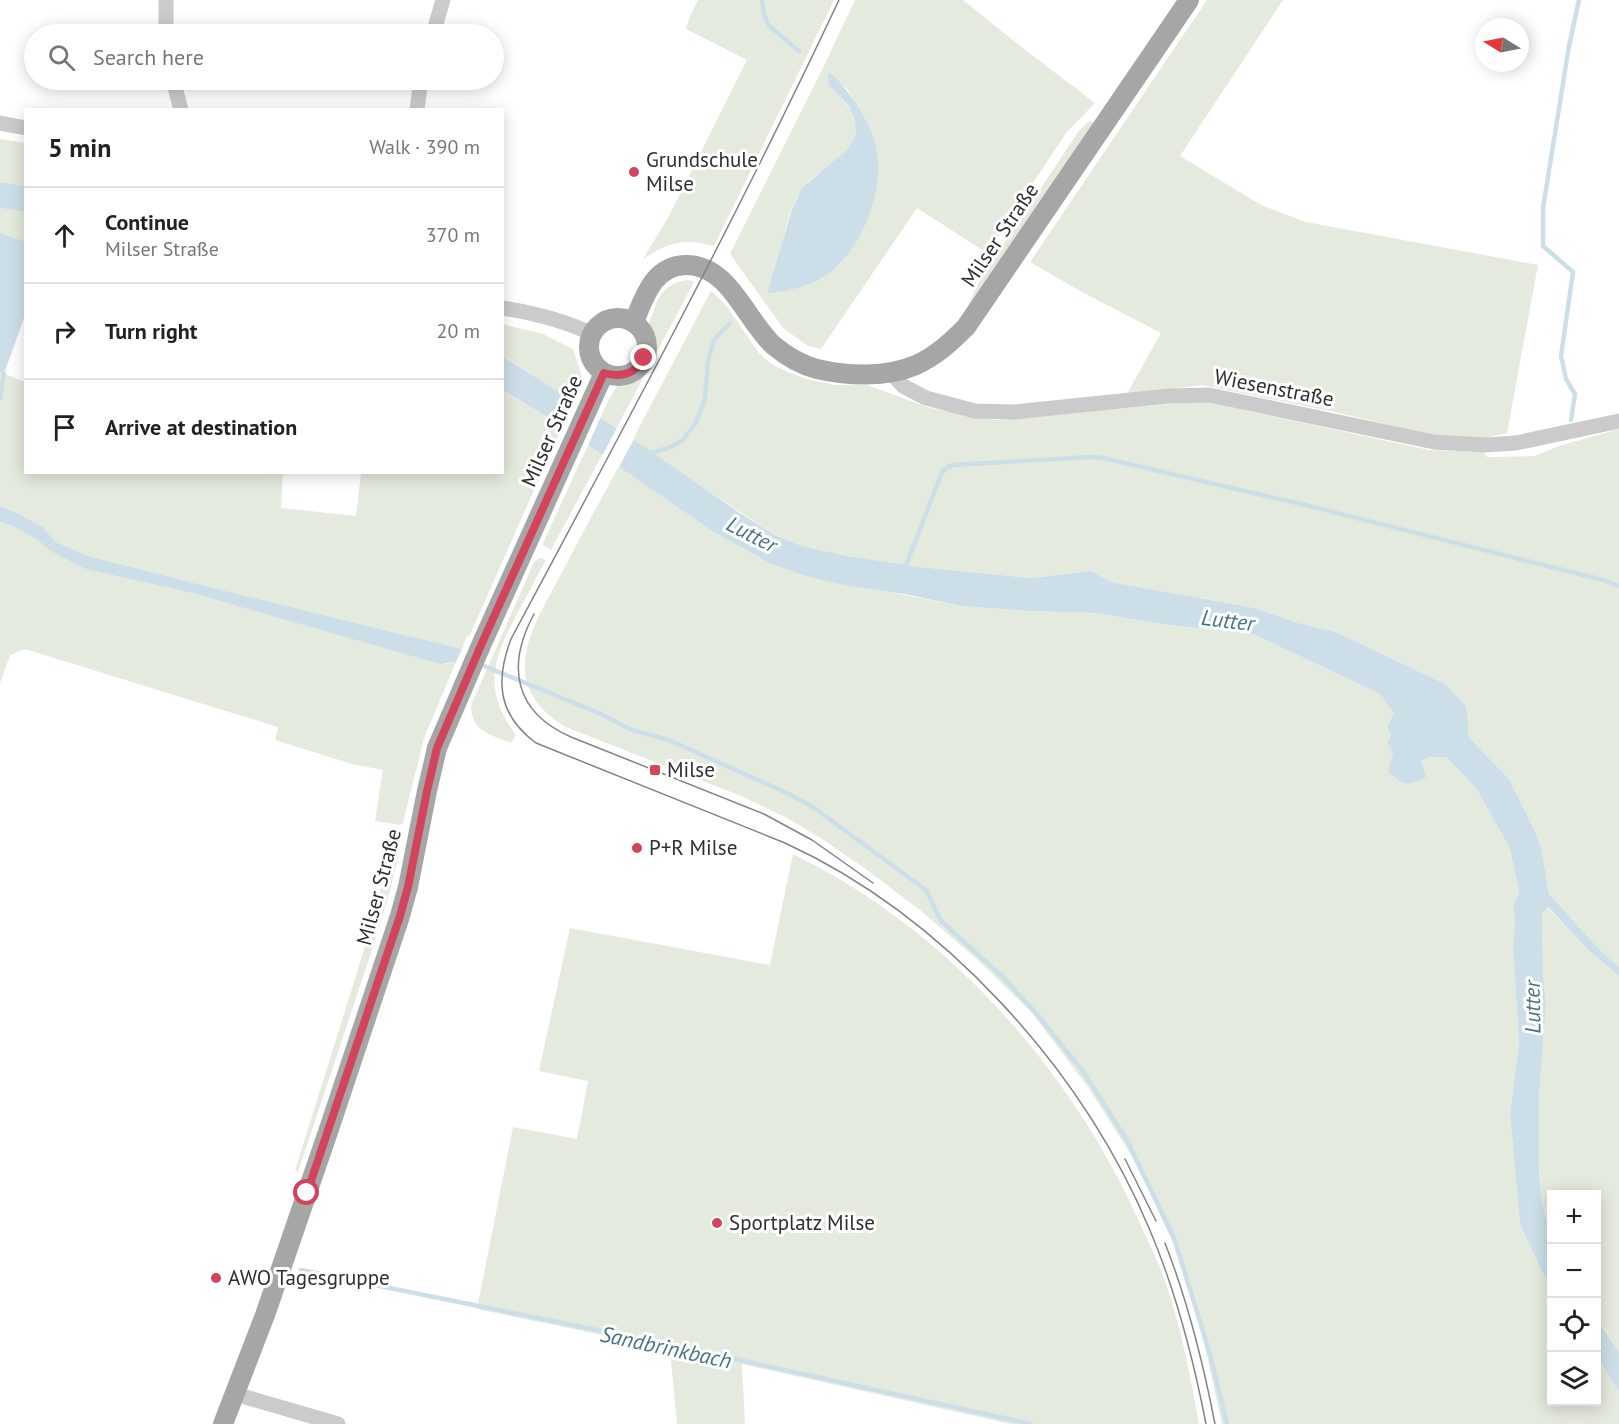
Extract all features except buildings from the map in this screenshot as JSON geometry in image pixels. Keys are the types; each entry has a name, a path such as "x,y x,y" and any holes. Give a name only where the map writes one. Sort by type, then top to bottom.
{"main road":[{"name":"Milser Straße","path":"634,322 658,275 670,268 682,265 702,267 720,278 772,343 794,360 815,369 844,373 891,373 914,366 932,357 950,344 966,327 1189,0"},
{"path":"622,318 634,322 646,336 647,346 640,365 632,373 622,376 613,375 600,381 589,344 592,334 599,325 607,320 622,318"},
{"name":"Milser Straße","path":"223,1424 258,1336 397,925 408,887 437,748 600,381"}],"street":[{"path":"166,0 166,24"},
{"path":"436,24 443,0"},
{"path":"175,90 180,108"},
{"path":"417,108 420,90"},
{"path":"0,123 24,128"},
{"path":"504,308 548,317 592,334"},
{"name":"Wiesenstraße","path":"891,373 903,386 926,398 975,411 1014,412 1209,394 1434,442 1485,445 1516,443 1619,421"},
{"path":"235,1394 338,1424"}],"shaded area":[{"path":"698,0 834,0 714,246 693,242 677,243 643,259 668,218 747,60 686,29"},
{"path":"855,0 963,0 1095,103 1066,133 987,253 917,208 821,349 808,346 783,328 730,254","holes":["827,74 847,89 866,119 877,152 858,239 841,263 822,279 778,293 767,294 789,216 797,197 808,182 841,157 853,143 856,134 854,116 834,89"]},
{"path":"1207,0 1283,0 1180,156 1261,205 1306,222 1538,265 1507,433 1483,438 1436,436 1335,412 1202,385 1127,394 1161,333 1030,262"},
{"path":"1090,120 1095,125 953,328 968,306 978,283 1078,132"},
{"path":"0,139 24,143 24,186 0,182"},
{"path":"0,208 24,212 24,242 0,233"},
{"path":"688,280 694,282 616,429 600,419 609,399 619,383 639,375 648,366 653,353 649,324 655,306 669,286"},
{"path":"711,291 725,304 759,353 770,363 787,372 835,385 867,385 930,408 995,420 1202,401 1429,450 1484,452 1487,457 1535,456 1559,446 1619,429 1619,967 1602,952 1549,894 1542,851 1534,829 1509,779 1468,736 1468,717 1445,684 1336,632 1298,623 1255,608 1111,582 1091,571 1030,578 920,567 802,546 775,535 633,439"},
{"path":"504,324 543,334 573,349 582,377 573,402 504,357"},
{"path":"0,372 24,382 24,474 283,474 281,508 356,516 361,474 504,474 504,391 562,427 462,649 89,556 56,542 43,527 0,506"},
{"path":"588,445 602,455 551,550 543,543"},
{"path":"619,466 712,531 771,564 802,575 961,606 1095,613 1161,624 1253,634 1380,694 1394,713 1387,728 1391,735 1387,743 1393,753 1421,761 1430,757 1446,757 1476,788 1510,849 1519,892 1513,906 1515,918 1513,948 1519,1043 1510,1116 1520,1224 1547,1280 1547,1406 1601,1406 1601,1363 1619,1392 1619,1424 1222,1424 1201,1329 1190,1292 1176,1250 1156,1205 1131,1155 1090,1090 1032,1013 979,961 921,911 822,839 787,818 741,796 566,727 551,717 532,696 525,669 528,645 542,609"},
{"path":"0,522 17,528 52,552 85,569 196,594 448,664 456,662 424,738 403,823 401,825 375,821 383,770 352,764 275,740 278,727 25,649 10,655 0,684"},
{"path":"540,558 546,560 509,630 497,660 495,689 505,719 516,735 511,743 478,727 474,721 471,705 534,562"},
{"path":"390,854 396,854 398,857 390,891 298,1172 295,1171 372,924"},
{"path":"793,854 851,886 906,924 956,967 1003,1014 1046,1065 1084,1120 1118,1177 1160,1268 1180,1332 1199,1424 1011,1424 742,1364 745,1424 677,1424 670,1349 477,1309 513,1127 577,1139 588,1081 539,1071 570,928 770,965"},
{"path":"1547,907 1587,949 1619,976 1619,1352 1601,1324 1601,1190 1547,1190 1547,1222 1542,1203 1539,1172 1539,1098 1546,1006 1542,913"}],"water":[{"path":"827,74 832,74 847,91 871,131 877,153 878,169 873,204 858,238 837,267 812,283 767,294 792,209 802,188 848,149 856,135 855,120 849,106 829,85"},
{"path":"0,182 24,186 24,212 0,208"},
{"path":"0,233 24,241 24,318 4,374 0,372"},
{"name":"Lutter","path":"504,357 633,439 740,513 775,535 802,546 920,567 1030,578 1091,571 1111,582 1255,608 1298,623 1336,632 1445,684 1465,705 1468,717 1468,736 1509,779 1534,829 1542,851 1549,894 1602,952 1619,967 1619,976 1587,949 1548,907 1542,913 1546,1006 1539,1098 1539,1172 1542,1203 1547,1222 1547,1280 1520,1224 1510,1115 1519,1043 1513,948 1515,918 1513,906 1519,892 1510,849 1476,788 1446,757 1430,757 1421,761 1426,777 1410,783 1398,780 1388,771 1393,753 1387,743 1391,735 1387,728 1394,713 1380,694 1253,634 1161,624 1095,613 961,606 844,585 802,575 771,564 712,531 556,423 504,391"},
{"path":"0,506 43,527 56,542 89,556 462,649 456,662 440,664 196,594 85,569 52,552 17,528 0,522"},
{"path":"1601,1325 1619,1352 1619,1392 1601,1363"}],"pier":[{"path":"574,399 601,416 587,448 561,430"},
{"path":"618,426 635,437 618,469 601,458"}],"waterway":[{"path":"762,0 764,15 769,26 799,51"},
{"path":"1571,420 1575,394 1566,379 1561,356 1573,272 1543,246 1543,208 1569,46 1579,0"},
{"path":"648,454 671,447 683,440 696,423 705,399 708,361 714,340 730,323"},
{"path":"0,398 4,374"},
{"path":"905,568 942,472 948,467 1090,457 1103,458 1305,505 1603,580 1619,586"},
{"path":"477,663 601,714 632,730 669,740 789,794 813,807 926,890 941,921 1002,976 1036,1013 1085,1074 1128,1142 1174,1238 1210,1354 1227,1424"},
{"name":"Sandbrinkbach","path":"301,1270 671,1345 1031,1424"}],"tram line":[{"path":"839,0 720,242 511,639 503,669 503,696 514,721 536,743 785,843 844,874 899,911 952,955 1001,1003 1046,1055 1086,1111 1120,1169 1149,1228 1175,1300 1206,1424"},
{"path":"534,614 525,633 518,669 527,701 537,715 552,727 571,737 764,814 812,840 873,883"},
{"path":"1125,1159 1156,1221"},
{"path":"1165,1243 1194,1332 1215,1424"}],"place":[{"name":"Grundschule Milse","path":"634,172"},
{"name":"Milse","path":"655,770"},
{"name":"P+R Milse","path":"637,848"},
{"name":"Sportplatz Milse","path":"717,1223"},
{"name":"AWO Tagesgruppe","path":"216,1278"}],"route":[{"path":"307,1193 400,916 437,748 604,373 622,376 632,373 644,358"}]}
